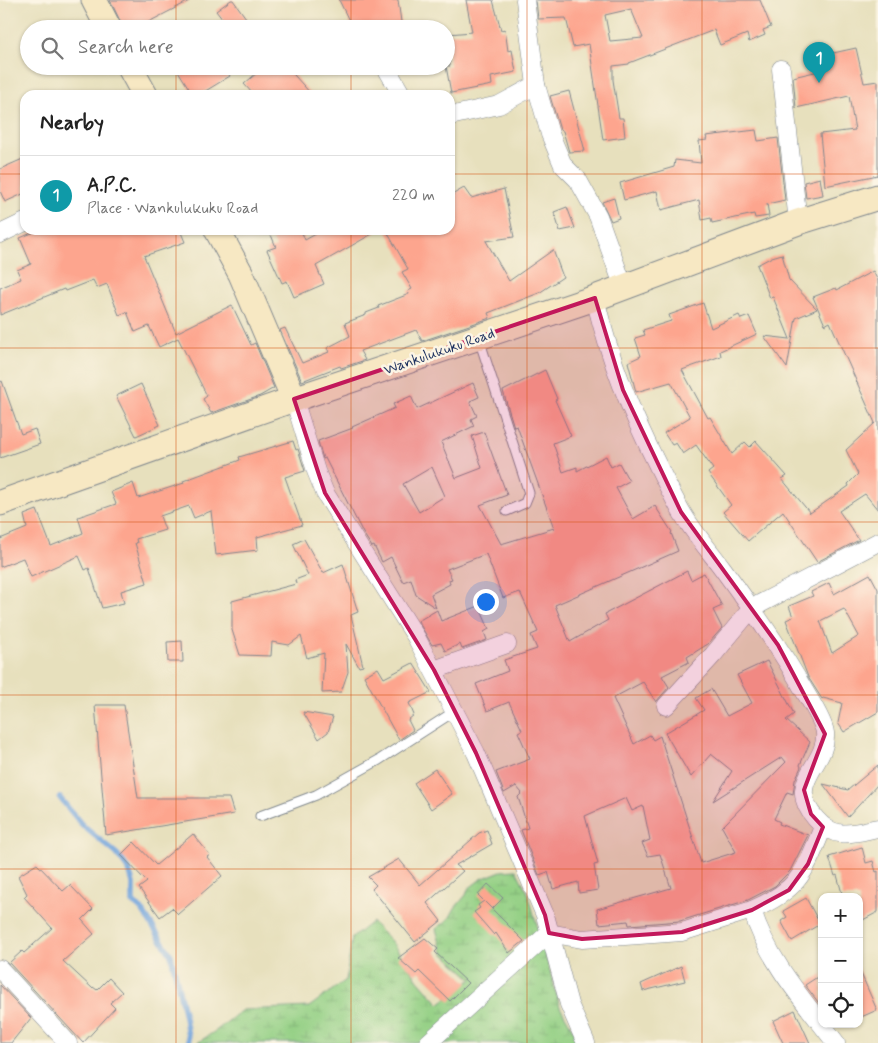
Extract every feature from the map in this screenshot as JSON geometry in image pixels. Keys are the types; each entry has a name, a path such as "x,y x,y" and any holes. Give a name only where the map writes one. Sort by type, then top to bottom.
{"main road":[{"path":"94,0 104,20"},
{"path":"134,75 141,90"},
{"name":"Wankulukuku Road","path":"0,503 294,399 624,288 798,222 878,197"},
{"path":"220,235 241,274 294,399"}],"street":[{"path":"525,0 536,85 550,134 564,165 578,180 598,216 624,288"},
{"path":"781,69 798,222"},
{"path":"390,75 399,90"},
{"path":"455,115 499,105 536,85"},
{"path":"0,234 20,224"},
{"path":"595,298 604,337 623,390 640,431 681,512 752,608 782,653 806,693 824,729 824,740 820,754 806,780 804,790 804,798 811,814 823,827 846,835 878,828"},
{"path":"294,399 324,494 416,637 476,753 545,915 569,1004 586,1043"},
{"path":"666,706 713,655 752,608 878,542"},
{"path":"434,670 507,644"},
{"path":"549,933 582,938 682,932 752,910 789,890 808,864 823,827"},
{"path":"752,910 759,931 786,978 836,1043"},
{"path":"428,1043 549,933"},
{"path":"0,969 68,1043"}],"lane":[{"path":"478,338 529,493 525,503 507,510"},
{"path":"260,816 316,795 379,760 455,711"}],"highlighted area":[{"path":"595,298 623,390 681,512 778,645 825,734 804,790 811,814 823,827 808,864 789,890 752,910 682,932 582,939 549,933 545,915 476,753 434,670 325,493 294,399"}],"green space":[{"path":"516,870 528,893 560,1007 581,1043 197,1043 242,1010 309,1007 346,980 352,938 372,922 391,941 418,980 439,1004 472,979 443,953 436,929 449,919 466,895 468,889 481,879 501,871"}],"building":[{"path":"110,0 191,0 152,20 120,20"},
{"path":"233,0 247,20 223,20 216,11"},
{"path":"339,0 398,0 401,20 349,20"},
{"path":"466,0 493,0 501,30 505,29 508,51 512,50 516,72 491,77 492,85 455,92 455,90 450,90 448,75 455,75 455,33 472,32"},
{"path":"536,0 760,0 771,27 763,30 765,35 749,42 747,34 720,45 714,30 629,64 613,66 613,80 619,118 623,118 625,137 603,140 589,44 573,47 566,18 538,19","holes":["631,9 643,38 610,41 605,15"]},
{"path":"856,48 864,83 878,81 878,175 825,186 820,134 855,130 849,96 796,108 793,77 819,71 815,57"},
{"path":"181,75 230,76 207,90 190,90"},
{"path":"254,75 294,75 308,90 249,90 244,84"},
{"path":"569,91 585,151 569,152 550,96"},
{"path":"756,130 758,141 778,138 785,200 767,204 769,216 755,218 754,214 712,223 711,218 702,220 699,200 661,210 657,191 624,200 620,183 674,167 675,160 701,163 699,141 707,140 706,136"},
{"path":"20,160 20,195 5,202 0,191 0,169"},
{"path":"820,178 823,195 806,198 804,182"},
{"path":"464,188 471,198 504,189 514,237 486,241 509,281 553,250 563,277 539,293 488,313 490,318 422,341 416,330 360,351 365,360 341,368 340,366 302,381 280,330 285,328 302,363 329,352 327,348 350,336 345,323 366,315 366,313 379,308 378,306 409,294 408,291 412,289 402,272 408,269 389,235 455,235 455,193"},
{"path":"614,198 619,218 611,221 602,202"},
{"path":"567,207 575,228 560,231 554,212"},
{"path":"27,235 182,235 185,242 144,256 176,333 232,305 251,345 255,343 274,388 260,396 211,413 203,399 207,396 178,338 159,347 149,326 135,332 127,312 119,315 107,284 97,288 93,280 65,291 64,289 0,315 0,288 21,279 17,270 31,264 20,238"},
{"path":"271,235 303,235 305,240 314,235 370,235 316,266 324,284 294,297 287,281 282,283 267,250 276,247"},
{"path":"782,254 789,280 817,309 796,318 787,368 764,336 790,339 773,297 770,298 757,265"},
{"path":"873,271 878,281 878,510 865,494 839,511 859,540 817,562 783,511 748,541 723,512 731,505 708,473 713,469 696,445 683,454 676,443 672,445 664,433 690,417 671,382 636,392 628,362 641,356 635,338 645,335 643,330 671,321 669,315 703,303 711,328 739,315 741,319 749,316 757,334 720,351 721,356 682,370 708,418 710,417 732,454 745,442 750,447 756,441 787,476 782,479 810,513 849,486 848,484 858,474 846,450 875,423 830,322 825,325 813,297 836,288 837,290"},
{"path":"545,370 557,399 555,400 571,436 553,443 563,472 577,467 577,471 606,456 611,467 619,463 629,481 616,488 633,519 655,506 672,532 678,551 555,605 570,642 608,620 605,614 687,571 691,580 704,573 722,606 713,610 722,628 708,644 687,657 689,662 662,676 669,687 656,702 643,682 613,698 634,744 650,735 653,740 660,736 701,863 736,852 722,827 786,762 782,757 713,801 732,771 711,754 691,777 665,733 704,710 696,698 711,689 727,716 752,703 737,675 767,661 794,714 786,720 810,742 795,780 793,794 787,792 774,819 780,822 779,824 808,835 790,871 775,886 748,900 680,921 629,925 628,921 599,924 597,909 671,888 660,854 648,856 642,843 650,840 643,806 632,811 626,798 585,816 598,864 594,865 598,890 579,893 578,882 553,889 548,872 539,875 521,830 528,828 518,797 522,793 516,786 504,793 496,772 530,759 518,732 522,730 509,702 487,711 476,684 508,671 504,660 537,649 531,635 538,632 520,592 503,598 486,554 447,569 452,579 449,580 450,584 431,594 436,608 416,595 411,579 403,582 391,557 382,562 374,546 372,547 363,533 325,458 323,459 318,441 353,428 395,408 393,404 411,396 417,409 473,383 479,397 470,401 477,416 471,419 474,426 441,442 456,478 482,468 472,436 484,432 507,495 480,505 501,544 554,528 517,426 514,427 503,391","holes":["432,467 445,496 419,512 403,484"]},
{"path":"2,381 21,434 35,429 40,444 0,458 0,382"},
{"path":"141,384 160,425 136,436 116,396"},
{"path":"293,441 296,450 298,449 305,471 285,477 302,525 257,537 258,550 216,555 211,511 194,518 189,506 160,516 165,530 136,539 137,543 135,543 147,583 121,591 124,603 102,608 89,568 85,570 79,556 31,577 23,558 0,567 0,539 27,528 24,515 37,510 51,546 83,533 78,517 116,504 111,492 133,483 138,498 184,483 183,481 240,460 239,457"},
{"path":"304,539 323,573 343,564 358,612 351,615 363,666 359,667 346,644 348,672 341,692 322,693 324,653 307,658 301,636 289,645 272,642 271,656 240,655 232,630 232,601 296,584 295,580 308,575 293,544"},
{"path":"870,574 878,589 878,712 844,732 838,723 842,703 822,699 808,677 786,620 793,617 789,606 813,596 811,592 829,583 834,594","holes":["844,609 859,636 832,653 820,621"]},
{"path":"479,606 489,629 484,632 487,640 462,649 460,644 445,651 441,643 432,645 418,621 437,610 441,621"},
{"path":"182,641 183,662 168,662 167,642"},
{"path":"413,663 431,692 409,703 414,715 408,720 413,730 399,740 364,676 378,668 384,678"},
{"path":"95,705 124,705 138,798 229,798 234,814 106,835"},
{"path":"303,712 333,717 328,732 319,739"},
{"path":"878,765 878,784 848,817 823,784 848,790"},
{"path":"435,769 452,794 431,809 414,783"},
{"path":"487,830 492,844 456,865 463,871 427,903 441,921 415,942 372,889 376,885 368,877 399,859 420,885 479,833"},
{"path":"193,834 210,855 207,857 222,876 178,914 172,908 160,917 139,888 147,882 121,855 134,842 156,865"},
{"path":"862,847 866,863 873,861 876,872 878,871 878,912 863,920 863,893 842,893 829,857"},
{"path":"37,864 63,891 70,885 93,909 82,920 94,934 63,961 92,988 97,990 109,978 122,992 110,1003 115,1008 83,1043 9,963 22,951 24,953 52,928 24,897 27,894 18,876"},
{"path":"488,884 503,898 492,909 478,895"},
{"path":"806,898 818,920 818,925 792,941 781,921 787,917 783,911"},
{"path":"484,901 524,941 509,953 496,933 494,935 474,912 480,908 478,905"},
{"path":"425,938 438,949 435,952 468,983 450,1001 419,971 416,974 398,958"},
{"path":"681,966 685,981 643,991 641,984"},
{"path":"818,977 818,1002 805,985"},
{"path":"863,978 877,1010 863,1016"},
{"path":"0,985 31,1018 11,1043 0,1043"},
{"path":"795,1010 810,1043 783,1043 773,1021"}],"waterway":[{"path":"60,798 83,826 117,854 129,870 133,883 133,902 142,910 171,955 189,1043"}],"place":[{"name":"A.P.C.","path":"819,83"}]}
